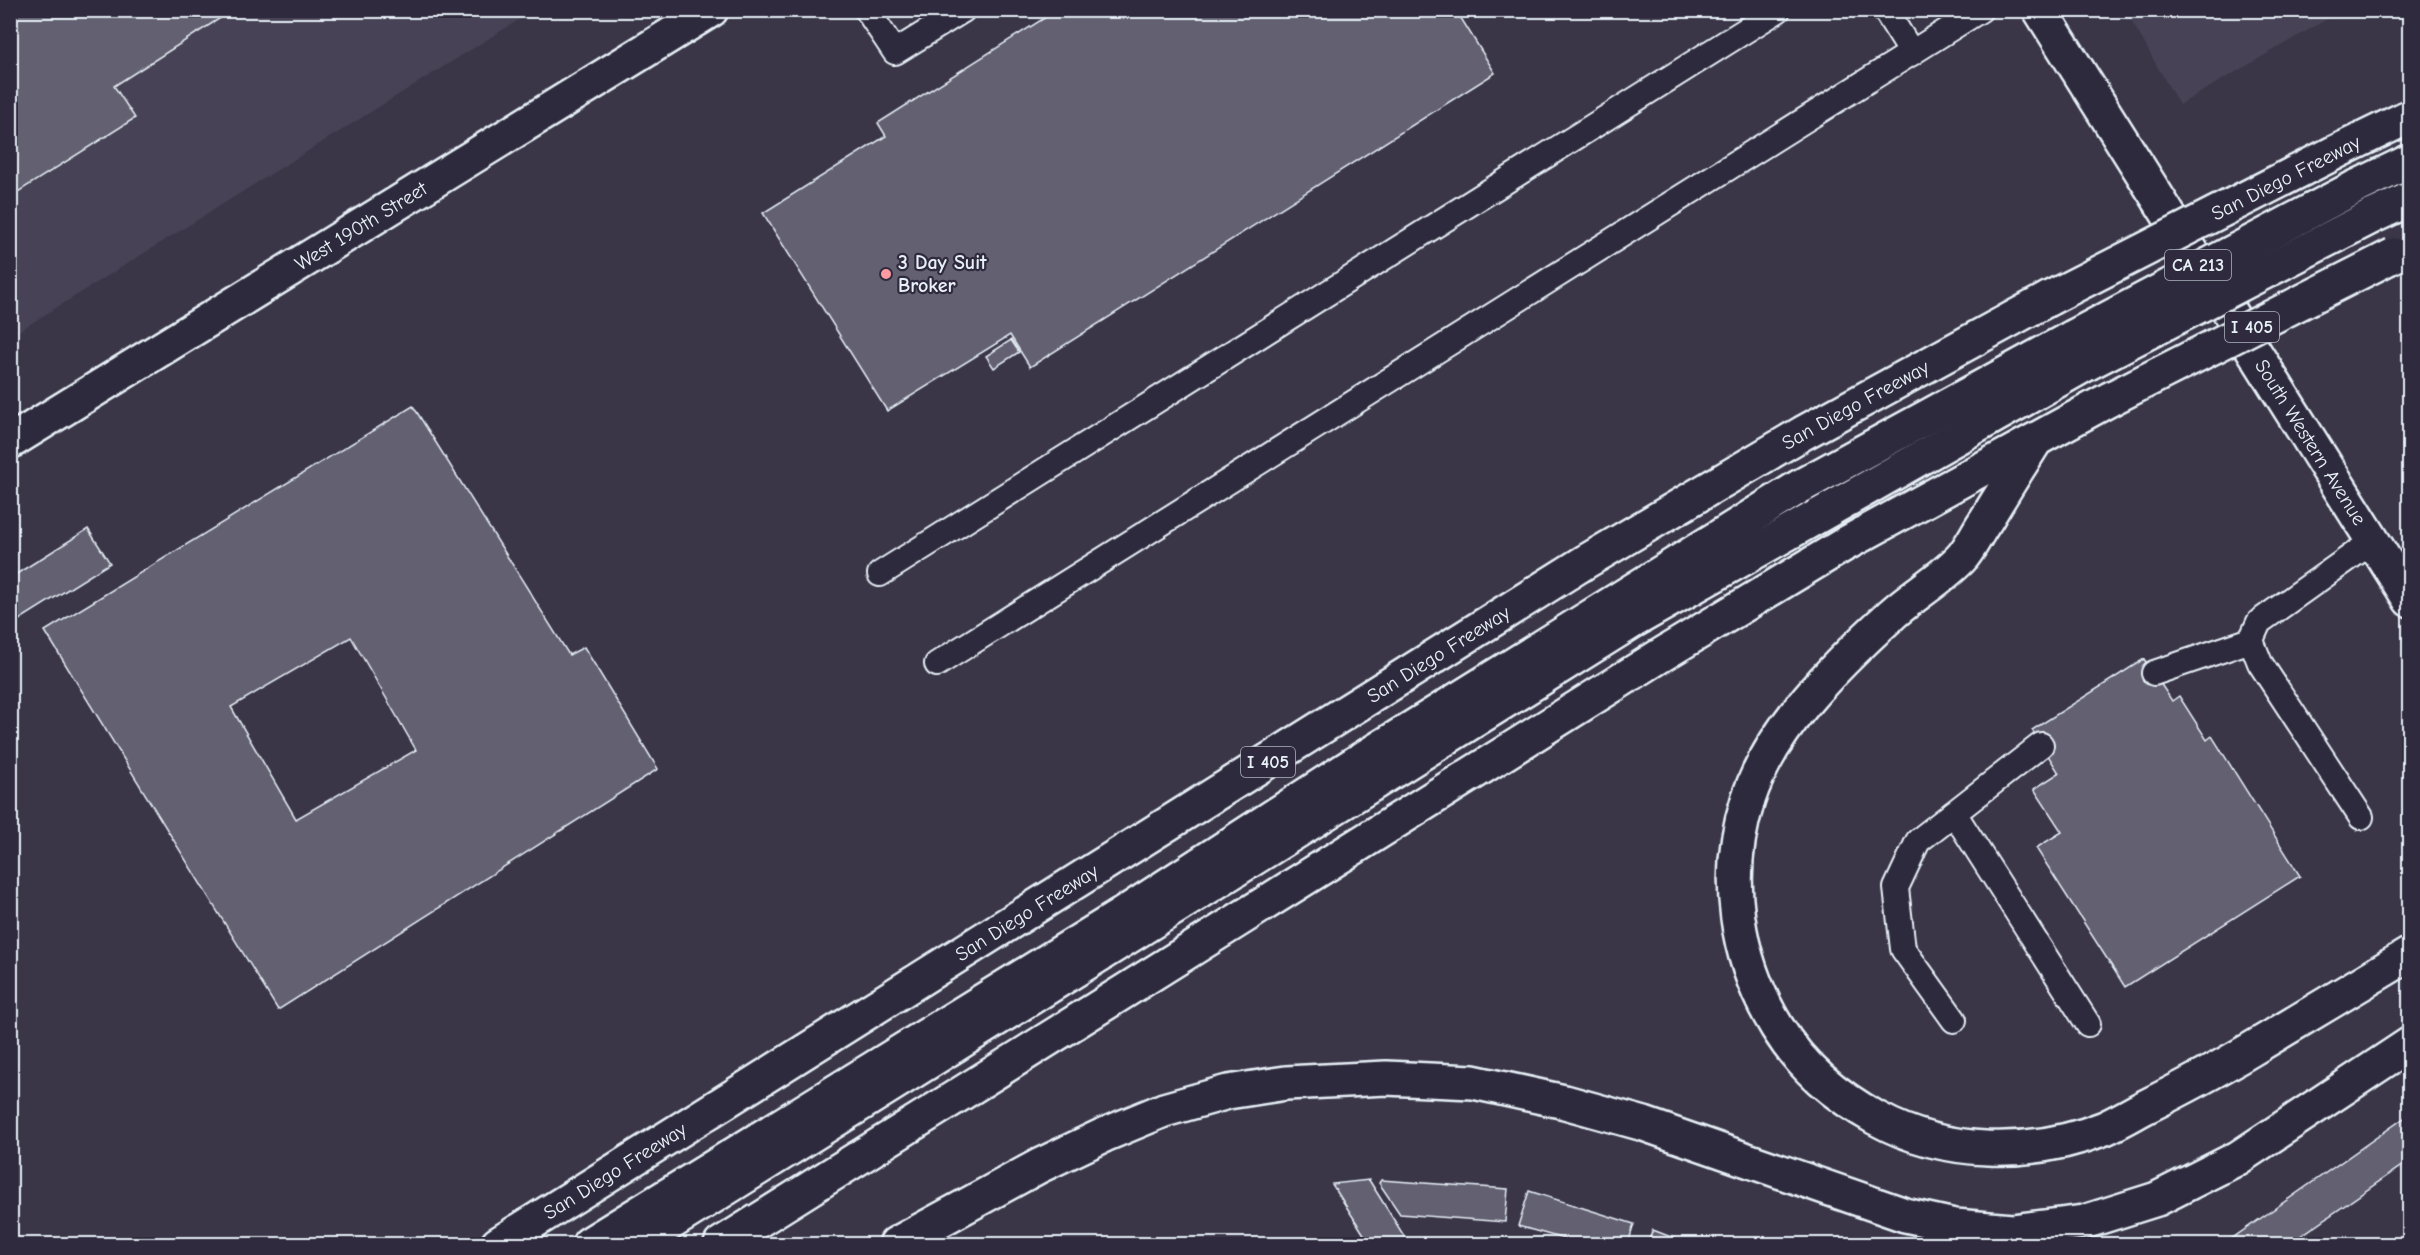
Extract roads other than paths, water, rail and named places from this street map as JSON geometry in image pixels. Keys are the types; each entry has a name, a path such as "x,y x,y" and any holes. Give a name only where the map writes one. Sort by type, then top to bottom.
{"main road":[{"name":"West 190th Street","path":"10,442 711,10"},
{"name":"South Western Avenue","path":"2040,10 2409,600"},
{"name":"San Diego Freeway","path":"498,1245 1585,562 1803,434 2050,298 2409,116"},
{"path":"637,1245 1633,621 2354,188 2409,161"},
{"path":"589,1245 1120,916 1354,764 1799,487 2081,350 2409,199"},
{"name":"I 405","path":"721,1245 1668,651 1845,544 2110,399 2402,251"},
{"path":"2036,439 1962,557 1892,614 1821,684 1789,724 1763,763 1747,801 1738,843 1736,886 1739,934 1747,965 1762,1002 1784,1039 1810,1071 1844,1100 1882,1121 1921,1137 1963,1146 2013,1148 2061,1141 2105,1128 2198,1080 2409,954"},
{"path":"896,1245 1039,1166 1164,1110 1228,1092 1286,1083 1386,1078 1473,1082 1565,1101 1644,1124 1905,1215 1955,1226 2012,1231 2084,1222 2157,1199 2238,1158 2409,1044"}],"lane":[{"path":"867,10 895,52 963,10"},
{"path":"880,574 1778,10"},
{"path":"1886,10 1912,53"},
{"path":"937,664 1980,10"},
{"path":"2361,817 2260,663 2251,640 2259,622 2373,541"},
{"path":"2154,673 2251,640"},
{"path":"1954,1020 1903,949 1896,888 1918,841 2041,745"},
{"path":"1954,813 2088,1024"}],"place":[{"name":"3 Day Suit Broker","path":"886,274"}]}
